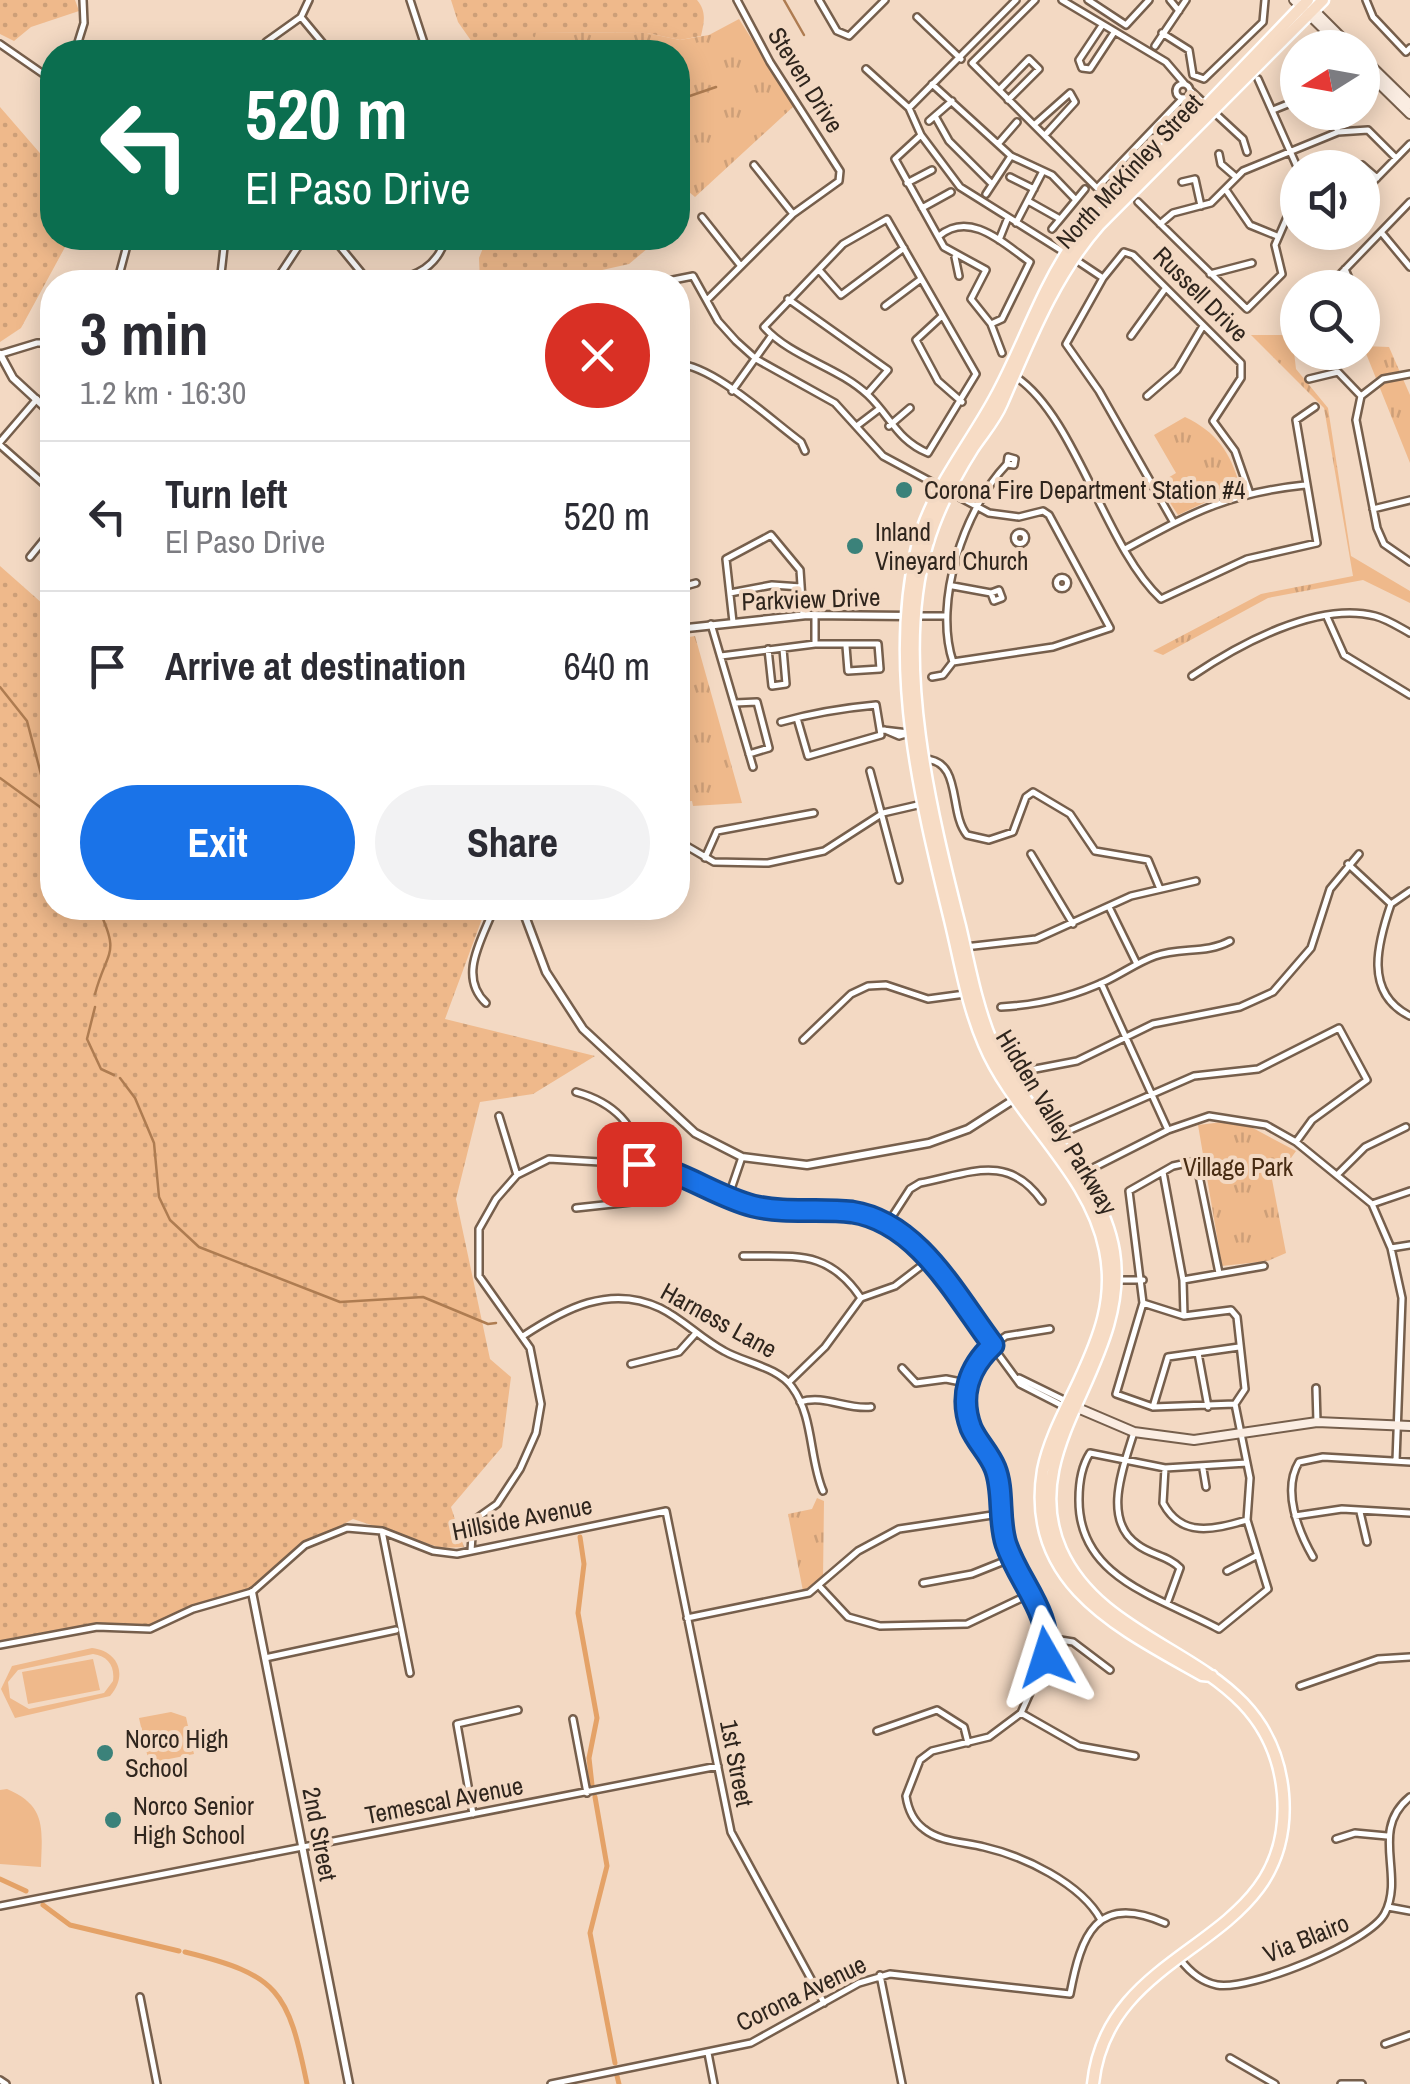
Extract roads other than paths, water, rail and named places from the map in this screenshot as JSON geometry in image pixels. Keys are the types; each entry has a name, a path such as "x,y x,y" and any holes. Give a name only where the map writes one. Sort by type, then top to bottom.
{"main road":[{"name":"North McKinley Street","path":"1209,106 1305,5 1323,0"},
{"name":"North McKinley Street","path":"911,616 944,490 999,411 1010,374 1070,256 1305,5"},
{"path":"1305,5 1327,30"},
{"path":"1305,5 1332,30"},
{"path":"1380,75 1410,104"},
{"path":"1380,85 1410,114"},
{"name":"Hidden Valley Parkway","path":"911,616 924,763 938,838 991,1041 1018,1097"},
{"name":"Hidden Valley Parkway","path":"911,616 911,733 922,804 983,1042 1106,1222 1113,1280 1099,1338 1043,1472 1044,1522 1057,1560 1094,1610 1202,1676 1213,1676 1250,1712 1272,1747 1283,1796 1281,1831 1267,1874 1247,1904 1221,1929 1146,1979 1119,2010 1102,2041 1093,2084"},
{"path":"911,733 920,713"},
{"path":"924,763 922,804 938,838"},
{"path":"1070,1406 1134,1432 1194,1440 1241,1436 1285,1424 1410,1426"}],"street":[{"path":"79,40 84,23 83,0"},
{"path":"269,40 300,17 308,0"},
{"path":"410,0 422,40"},
{"name":"Steven Drive","path":"738,0 770,62 840,171 839,180 792,214"},
{"path":"819,0 837,32 848,35 885,0"},
{"path":"1035,0 972,63 1074,166 1100,187 1190,90"},
{"path":"1062,0 1101,27 1166,62 1240,136 1253,166"},
{"path":"1088,0 1126,25 1150,0"},
{"path":"1170,0 1180,11"},
{"path":"1155,46 1186,0"},
{"path":"1162,33 1189,50 1193,75 1204,79 1266,17 1264,0"},
{"path":"1366,0 1384,30 1406,52 1410,48"},
{"path":"908,108 961,59 1012,1 1022,14"},
{"path":"300,17 320,40"},
{"path":"917,17 961,59"},
{"path":"1101,27 1079,60 1082,68 1090,69 1113,34"},
{"path":"1257,28 1269,39"},
{"path":"0,44 40,72"},
{"path":"998,90 1029,59 1039,69 1008,100"},
{"path":"866,69 908,108 921,135 960,187 1102,278 1066,344 1099,391 1174,523"},
{"path":"1258,78 1289,150"},
{"path":"932,84 1011,156 1043,171 1076,200"},
{"path":"1183,98 1176,90 1184,84"},
{"path":"1034,125 1070,93 1076,102 1045,135"},
{"path":"952,101 932,118 992,184"},
{"path":"1272,110 1280,107"},
{"path":"998,144 1017,122"},
{"path":"1295,150 1338,132 1368,130 1396,158"},
{"path":"921,135 895,159 955,257 959,276"},
{"path":"1380,175 1410,144"},
{"path":"1219,154 1221,164 1236,177"},
{"path":"986,194 1011,156"},
{"path":"1160,224 1174,214 1201,206 1253,166 1280,156"},
{"path":"707,300 792,214 754,165"},
{"path":"907,183 932,170"},
{"path":"1016,223 1043,171"},
{"path":"1010,176 1034,189"},
{"path":"1182,182 1195,179 1201,206"},
{"path":"1052,229 1085,190"},
{"path":"1226,190 1250,225 1277,236"},
{"path":"922,208 951,192"},
{"path":"1028,202 1060,219"},
{"path":"1138,202 1247,309 1282,274 1277,236 1280,230"},
{"path":"1410,202 1380,232 1410,267"},
{"path":"702,217 740,265"},
{"path":"887,219 904,248 976,374 928,453 908,445 867,394 764,327 843,244 887,219"},
{"path":"999,240 1008,220"},
{"path":"939,236 953,226 970,224 1030,262 995,323"},
{"path":"818,270 841,295 904,248"},
{"path":"344,250 359,270"},
{"path":"424,270 442,250"},
{"path":"1346,268 1363,250"},
{"name":"Russell Drive","path":"1102,278 1124,252 1132,254 1244,371 1213,422 1235,451 1249,491"},
{"path":"955,257 986,270 970,298 995,323 1002,353"},
{"path":"1210,274 1252,263"},
{"path":"690,277 718,320 756,359 808,386 858,425 883,456 998,516 1019,517 1043,511 1049,515 1110,628 1053,647 954,662 942,675 932,678"},
{"path":"885,306 921,279"},
{"path":"1131,336 1165,289"},
{"path":"788,299 888,370 867,394"},
{"path":"942,316 916,340 938,381 962,402"},
{"path":"1147,396 1177,370 1203,326"},
{"path":"732,391 772,335"},
{"path":"40,346 1,354 13,378 40,403"},
{"path":"690,366 732,391 801,442 805,451"},
{"path":"1309,379 1338,372 1348,387 1361,396"},
{"path":"1010,374 1041,400 1126,549 1161,599 1247,558 1317,543 1296,420 1315,407"},
{"path":"1410,374 1383,379 1361,396 1356,420 1373,509 1384,544 1410,562"},
{"path":"36,399 0,443 40,479"},
{"path":"858,425 879,408"},
{"path":"889,426 910,408"},
{"path":"954,662 946,616 952,586 979,506 1007,464"},
{"path":"1126,549 1174,523 1249,491 1305,485"},
{"path":"1373,509 1410,500"},
{"path":"1019,517 1020,532"},
{"path":"733,622 726,560 774,536 796,561 804,615"},
{"path":"30,556 40,544"},
{"path":"1067,581 1082,573"},
{"path":"690,585 696,583"},
{"path":"730,593 772,585 802,587"},
{"path":"952,586 991,593"},
{"path":"1192,676 1275,629 1327,617 1354,612 1378,616 1410,634"},
{"name":"Parkview Drive","path":"690,627 804,615 946,616"},
{"path":"815,615 815,644"},
{"path":"1327,617 1344,654 1410,695"},
{"path":"711,624 752,767"},
{"path":"721,656 815,644 878,644 880,669 848,671 846,646"},
{"path":"768,649 772,686 786,684 782,647"},
{"path":"734,703 753,698 757,702 769,748 749,754"},
{"path":"781,722 797,718 876,705 883,730 882,735 808,756 797,718"},
{"path":"883,730 911,733"},
{"path":"924,763 939,762 949,774 957,818 966,834 982,840 1013,832 1020,822 1026,797 1033,792 1070,814 1095,851 1148,860 1160,889"},
{"path":"870,771 898,880"},
{"path":"690,849 728,866 824,851 883,813 922,804"},
{"path":"705,858 717,831 814,813"},
{"path":"1032,854 1073,924"},
{"path":"1030,1070 1078,1061 1170,1019 1240,1007 1273,992 1311,948 1321,908 1348,864 1359,854"},
{"path":"1348,864 1391,904"},
{"path":"965,948 1036,939 1131,896 1196,880"},
{"path":"1410,892 1391,904 1376,946 1378,977 1392,1002 1410,1016"},
{"path":"1110,908 1137,964"},
{"path":"486,1003 474,988 472,969 490,920"},
{"path":"526,920 546,972 583,1029 695,1133 742,1156 807,1165 929,1143 968,1129 1018,1097"},
{"path":"1001,1007 1044,1004 1173,951 1213,950 1230,941"},
{"path":"1100,984 1168,1130"},
{"path":"803,1040 851,994 868,986 886,985 928,999 968,993"},
{"path":"1068,1131 1194,1076 1258,1069 1339,1028 1367,1080 1312,1120 1296,1142"},
{"path":"576,1092 605,1104 629,1125 636,1137 639,1164"},
{"path":"499,1116 517,1175"},
{"path":"1076,1178 1168,1130 1209,1116 1266,1126 1296,1142 1372,1204 1406,1298 1396,1461"},
{"path":"1338,1174 1365,1148 1406,1127"},
{"path":"728,1198 742,1156"},
{"path":"470,1551 474,1521 496,1504 520,1469 540,1420 539,1376 523,1336 486,1290 476,1260 480,1229 487,1214 517,1175 538,1162 560,1158 639,1164 728,1198 776,1210 849,1212 888,1223 929,1260 1016,1376 1070,1406"},
{"path":"1143,1303 1184,1316 1231,1310 1237,1317 1244,1397 1236,1404 1152,1408 1116,1394 1143,1303 1129,1191 1196,1160 1219,1273"},
{"path":"888,1223 910,1189 920,1183 998,1168 1025,1179 1042,1202"},
{"path":"1163,1172 1184,1280 1184,1316"},
{"path":"576,1208 659,1200 676,1175"},
{"path":"1372,1204 1410,1191"},
{"path":"1391,1248 1410,1245"},
{"path":"743,1256 824,1262 848,1278 860,1298"},
{"path":"788,1382 824,1347 860,1298 895,1286 929,1260"},
{"path":"1184,1280 1264,1266"},
{"path":"1113,1280 1143,1280"},
{"name":"Harness Lane","path":"523,1336 574,1306 627,1298 660,1308 696,1333 788,1382 800,1402 823,1490"},
{"path":"1050,1329 1014,1334 993,1345 978,1359 967,1384 971,1429 997,1471 999,1514 1012,1558 1044,1615 1046,1657 1021,1713 989,1737 932,1752 912,1770 906,1796 916,1823 940,1838 990,1848 1070,1886 1101,1920 1127,1912 1165,1923"},
{"path":"631,1364 679,1352 696,1333"},
{"path":"1152,1408 1168,1357 1239,1347"},
{"path":"1198,1354 1208,1408"},
{"path":"902,1368 916,1383 946,1379 967,1384"},
{"path":"1316,1388 1317,1422"},
{"path":"800,1402 815,1398 856,1408 871,1407"},
{"path":"1236,1404 1247,1463 1247,1520 1256,1556 1269,1582 1236,1619 1220,1629 1117,1578 1088,1550 1079,1515 1079,1488 1090,1453 1166,1468 1202,1469 1247,1463"},
{"path":"1134,1432 1118,1509 1125,1533 1138,1546 1177,1564 1181,1573 1168,1602"},
{"path":"1312,1558 1296,1516 1292,1490 1300,1462 1324,1457 1410,1462"},
{"path":"1166,1468 1163,1503 1180,1524 1202,1530 1247,1520"},
{"path":"1202,1469 1206,1487"},
{"path":"1296,1516 1342,1508 1410,1513"},
{"name":"Hillside Avenue","path":"0,1645 97,1627 150,1629 193,1609 252,1592 320,1536 348,1528 382,1531 444,1554 666,1510"},
{"name":"1st Street","path":"666,1510 731,1832 824,2003"},
{"path":"1360,1512 1368,1542"},
{"path":"687,1618 820,1588 858,1552 890,1533 926,1523 999,1514"},
{"path":"382,1531 410,1673"},
{"path":"1227,1571 1256,1556"},
{"path":"923,1583 972,1574 1012,1558"},
{"path":"820,1588 848,1617 880,1626 967,1624 1030,1594"},
{"name":"2nd Street","path":"252,1592 349,2084"},
{"path":"265,1658 396,1630"},
{"path":"1048,1638 1073,1642 1110,1670"},
{"path":"1300,1686 1378,1659 1410,1657"},
{"path":"474,1814 457,1724 518,1710"},
{"path":"877,1731 937,1710 964,1727 968,1743"},
{"path":"1021,1713 1079,1746 1134,1756"},
{"path":"572,1718 587,1793"},
{"name":"Temescal Avenue","path":"0,1906 718,1766"},
{"path":"1410,1796 1398,1808 1387,1836 1388,1907 1410,1911"},
{"path":"1336,1839 1355,1833 1387,1836"},
{"name":"Via Blairo","path":"1178,1956 1204,1980 1238,1985 1364,1937 1388,1907"},
{"name":"Corona Avenue","path":"551,2084 751,2043 880,1976 902,1974 942,1983 1070,1994 1080,1946 1101,1920"},
{"path":"880,1976 902,2084"},
{"path":"140,1997 157,2084"},
{"path":"1385,2044 1410,2035"},
{"path":"708,2053 714,2084"},
{"path":"1230,2058 1275,2084"},
{"path":"1341,2084 1362,2084"}],"waterway":[{"path":"784,0 804,35"},
{"path":"690,96 716,87"},
{"path":"0,687 27,721 40,770"},
{"path":"0,778 40,807"},
{"path":"95,994 110,952 103,920"},
{"path":"95,1007 87,1039 101,1069 114,1075"},
{"path":"120,1078 135,1098 154,1143 159,1197 170,1220 199,1247 340,1302 423,1297 488,1324 496,1323"},
{"path":"580,1537 584,1564 578,1613 597,1718 589,1758 592,1785"},
{"path":"595,1797 607,1866 590,1933 615,2063"},
{"path":"0,1879 26,1891"},
{"path":"43,1905 70,1925 179,1951"},
{"path":"185,1952 241,1969 274,1992 293,2027 307,2084"},
{"path":"617,2076 619,2084"}],"place":[{"name":"Corona Fire Department Station #4","path":"904,490"},
{"name":"Inland Vineyard Church","path":"855,546"},
{"name":"Norco High School","path":"105,1753"},
{"name":"Norco Senior High School","path":"113,1820"}],"park label":[{"name":"Village Park","path":"1238,1167"}]}
